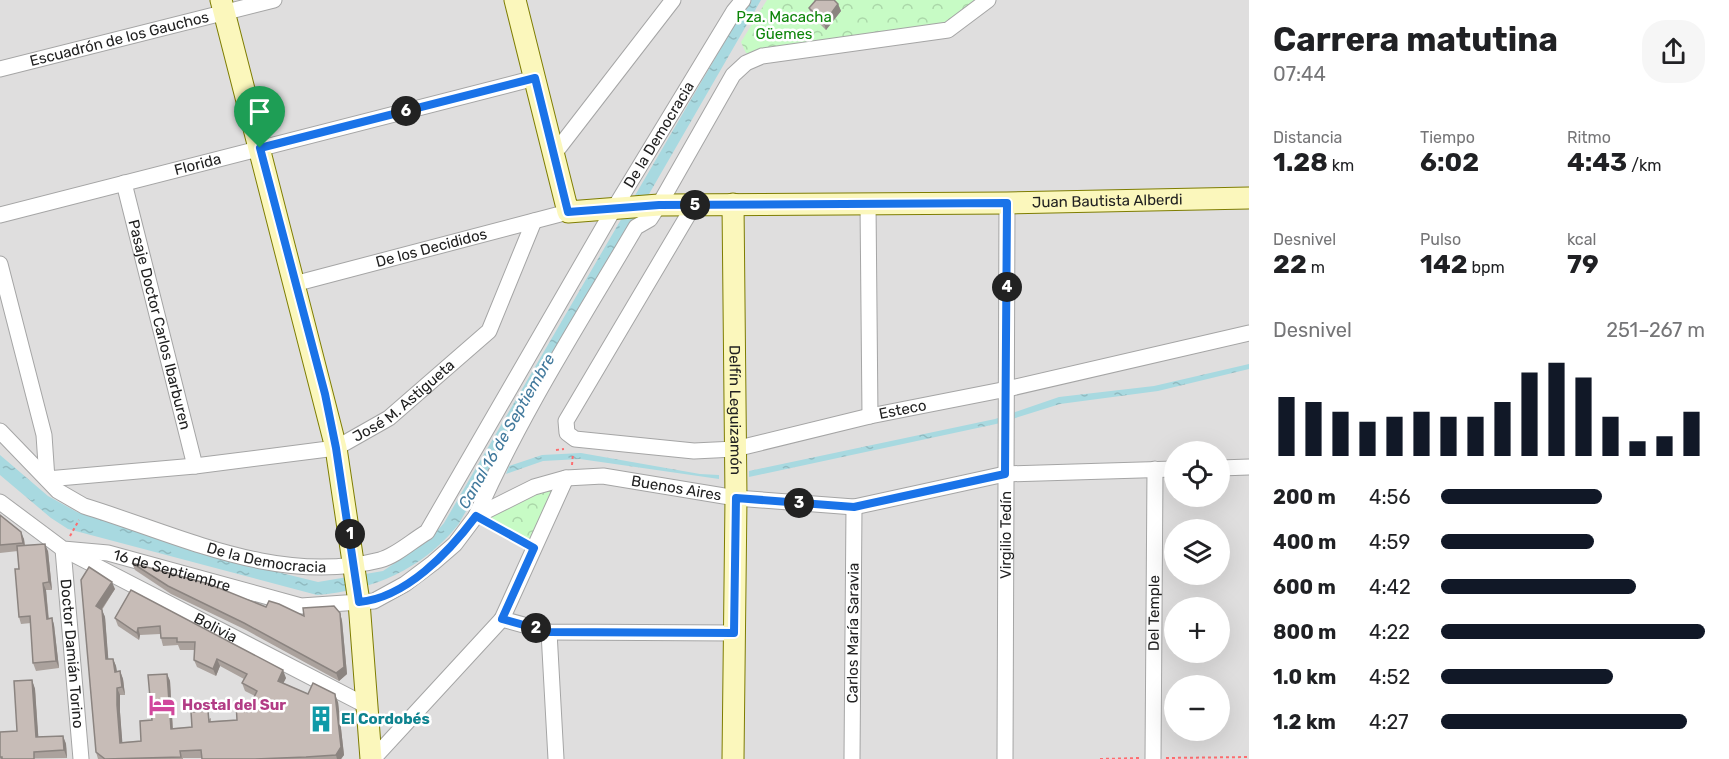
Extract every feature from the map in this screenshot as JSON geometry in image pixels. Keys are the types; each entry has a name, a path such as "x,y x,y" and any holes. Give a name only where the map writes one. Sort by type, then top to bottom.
{"street":[{"name":"Escuadrón de los Gauchos","path":"0,69 223,6 274,0"},
{"path":"515,0 568,212"},
{"path":"554,154 673,0"},
{"name":"De la Democracia","path":"0,431 70,500 87,507 265,563 299,567 382,560 427,532 615,207 734,11 743,0"},
{"path":"476,516 502,455 636,227 650,219 659,205 733,75 746,63 762,56 948,30 988,0"},
{"path":"223,6 294,284 325,394 336,448 359,602 372,759"},
{"name":"Florida","path":"0,215 535,78"},
{"name":"Pasaje Doctor Carlos Ibarburen","path":"124,183 195,466"},
{"name":"Juan Bautista Alberdi","path":"568,212 659,205 1007,203 1249,198"},
{"name":"Virgilio Tedín","path":"1005,759 1007,203"},
{"name":"Delfín Leguizamón","path":"733,204 736,498 734,759"},
{"path":"868,204 870,416"},
{"name":"Esteco","path":"694,205 566,421 567,433 575,439 694,452 735,449 870,416 1007,396 1249,333"},
{"name":"De los Decididos","path":"294,284 568,212"},
{"name":"José M. Astigueta","path":"47,479 195,466 336,448 389,418 489,331 534,221"},
{"path":"0,264 44,435 47,479"},
{"path":"1230,468 1249,467"},
{"name":"Del Temple","path":"1153,759 1155,469"},
{"name":"Buenos Aires","path":"359,602 374,601 405,584 454,544 476,516 569,471 736,498 854,507 1005,474 1164,469"},
{"path":"372,759 502,619 569,471"},
{"path":"0,502 63,549"},
{"name":"Carlos María Saravia","path":"852,759 854,507"},
{"name":"16 de Septiembre","path":"63,549 108,553 301,606 359,602"},
{"name":"Bolivia","path":"63,549 367,706"},
{"name":"Doctor Damián Torino","path":"63,549 81,759"},
{"path":"502,619 549,632 734,633"},
{"path":"549,632 556,759"}],"path":[{"path":"569,471 573,449"},
{"path":"63,549 87,507"},
{"path":"476,516 534,548"},
{"path":"1100,759 1249,757"}],"shaded area":[{"path":"0,0 1249,0 1249,759 0,759"}],"green space":[{"name":"Pza. Macacha Güemes","path":"767,0 978,0 948,26 759,54 746,53 741,42"},
{"path":"561,482 533,544 481,517"}],"water":[{"name":"Canal 16 de Septiembre","path":"749,0 761,0 458,525 444,541 412,566 377,583 317,595 68,529 51,518 0,475 0,455 48,496 77,512 241,563 318,582 383,571 429,540 444,523"},
{"path":"1249,364 1249,369 1158,391 1060,404 996,424 749,477 749,471 995,419 1059,397 1154,386"},
{"path":"581,453 700,474 719,475 719,479 580,459 543,461 506,474 509,466 542,455"}],"building":[{"path":"816,0 834,0 838,4 824,23 809,8"},
{"path":"0,515 21,532 23,543 0,545"},
{"path":"45,544 49,582 43,583 47,619 52,618 56,661 33,663 30,616 19,617 15,569 19,569 17,546"},
{"path":"132,563 209,584 266,607 269,601 279,604 304,616 303,608 334,606 340,613 344,667 336,673 244,623 168,586"},
{"path":"89,567 112,582 96,606 102,610 106,659 113,659 115,672 120,671 122,687 117,688 117,705 120,743 141,741 140,721 152,720 148,675 167,674 171,729 192,727 191,712 208,711 209,722 237,720 236,703 247,712 257,691 242,683 247,674 217,659 213,669 194,660 195,642 177,642 177,638 161,638 160,626 138,628 137,633 115,618 131,590 283,670 278,681 308,694 313,683 335,694 341,747 336,755 202,759 201,750 180,751 181,757 105,759 96,752 81,580"},
{"path":"32,680 36,737 63,736 64,750 34,752 34,759 2,759 0,757 0,732 17,731 14,681"}],"place":[{"name":"Hostal del Sur","path":"162,705"},
{"name":"El Cordobés","path":"321,719"}],"route":[{"path":"535,78 568,212 659,205 1007,203 1005,474 854,507 736,498 734,633 549,632 502,619 534,548 476,516 454,544 405,584 374,601 359,602 336,448 325,394 294,284 260,148 535,78"}]}
